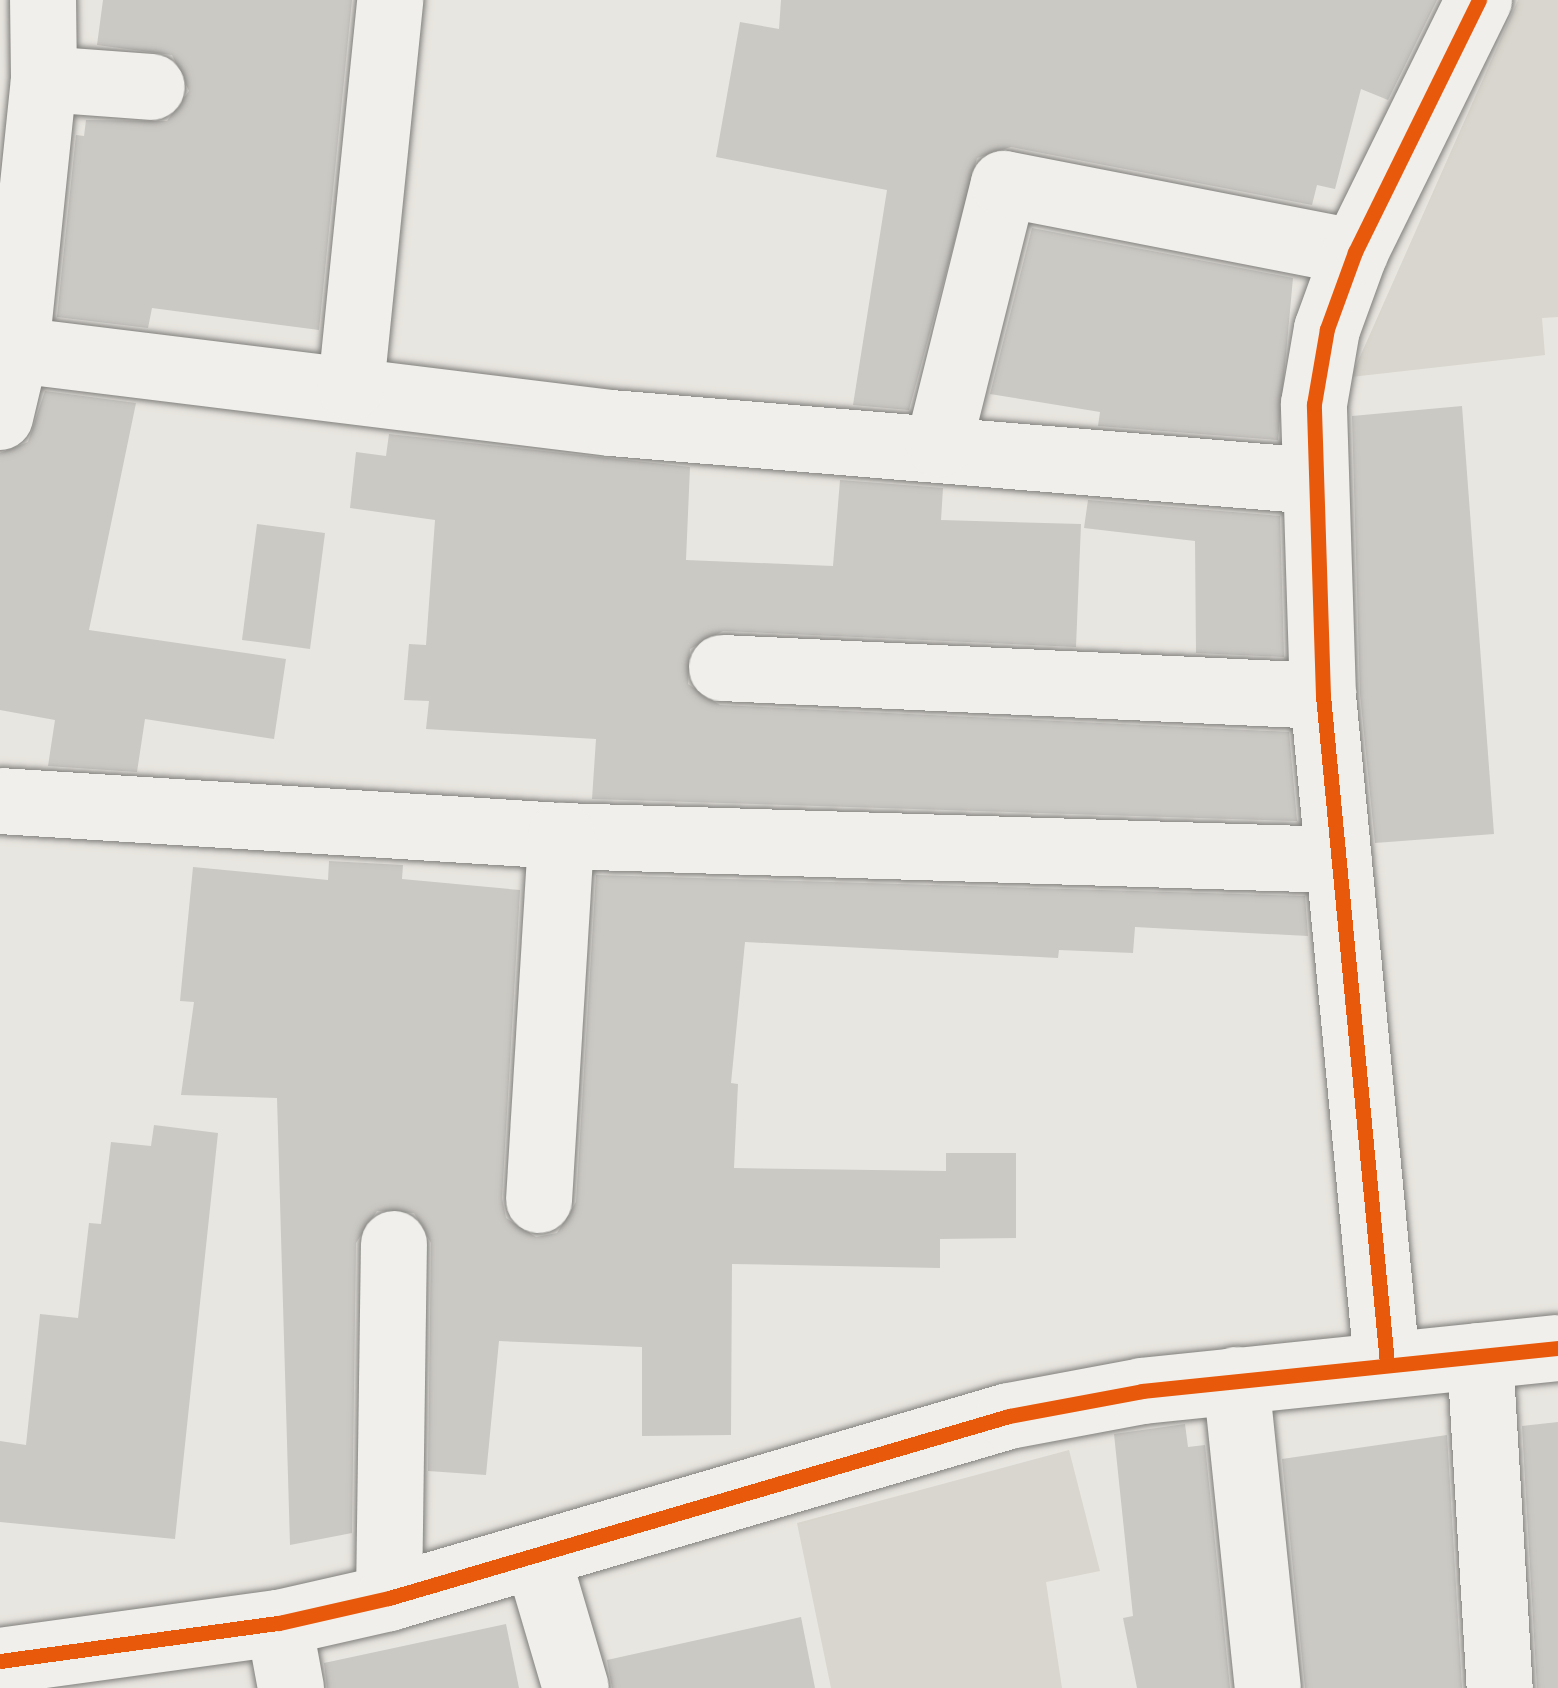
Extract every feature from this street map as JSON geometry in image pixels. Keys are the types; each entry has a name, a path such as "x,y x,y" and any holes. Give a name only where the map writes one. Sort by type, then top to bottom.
{"street":[{"path":"0,417 16,350 13,235 44,79 44,0"},
{"path":"351,386 390,0"},
{"path":"1387,1363 1323,696 1314,404 1327,329 1354,252 1479,0"},
{"path":"44,79 152,87"},
{"path":"939,444 1004,184 1354,252"},
{"path":"16,350 351,386 611,423 939,444 1313,482"},
{"path":"722,668 1323,696"},
{"path":"0,801 562,836 1339,860"},
{"path":"538,1200 562,836"},
{"path":"389,1598 394,1244"},
{"path":"0,1661 279,1623 389,1598 538,1559 1009,1416 1236,1380 1558,1348"},
{"path":"1480,1355 1500,1688"},
{"path":"1236,1380 1268,1688"},
{"path":"538,1559 576,1688"},
{"path":"279,1623 291,1688"}],"shaded area":[{"path":"1518,0 1558,0 1558,317 1542,318 1545,355 1351,377"},
{"path":"1069,1450 1100,1571 1046,1582 1062,1688 831,1688 797,1523"}],"building":[{"path":"103,0 352,0 319,330 152,308 148,328 57,317 76,135 84,136 86,120 167,121 189,91 172,55 97,45"},
{"path":"781,0 1437,0 1388,100 1361,89 1335,189 1317,185 1312,205 1011,147 977,158 909,410 853,405 887,190 716,157 740,22 779,29"},
{"path":"1032,228 1293,278 1278,440 1098,426 1100,412 990,394"},
{"path":"45,391 136,403 89,630 286,659 274,739 145,719 137,772 48,766 55,720 0,710 0,453 28,442"},
{"path":"1462,406 1494,834 1375,843 1360,694 1352,416"},
{"path":"389,434 690,467 686,560 833,566 840,480 943,488 941,520 1081,524 1076,647 723,631 690,649 688,684 720,705 1289,732 1297,821 592,799 596,739 426,729 429,701 404,700 409,644 426,645 435,520 350,508 356,452 386,456"},
{"path":"1088,500 1280,516 1284,657 1196,653 1195,541 1084,528"},
{"path":"257,524 325,533 310,649 242,640"},
{"path":"329,861 403,865 402,879 520,890 502,1198 506,1218 536,1237 557,1233 576,1202 596,875 1305,896 1308,936 1135,927 1133,953 1059,950 1058,958 745,942 731,1083 738,1084 734,1168 946,1171 946,1153 1016,1153 1016,1238 940,1239 940,1268 732,1264 731,1435 642,1436 642,1347 499,1341 486,1475 428,1471 431,1243 414,1213 377,1211 356,1243 352,1533 290,1545 277,1098 181,1095 194,1002 180,1001 193,867 328,880"},
{"path":"154,1125 218,1133 175,1539 0,1522 0,1441 26,1445 40,1314 78,1318 89,1223 101,1224 111,1142 151,1146"},
{"path":"1558,1422 1558,1688 1537,1688 1522,1426"},
{"path":"1185,1424 1188,1447 1205,1445 1230,1688 1137,1688 1123,1618 1133,1616 1114,1434"},
{"path":"1447,1435 1462,1688 1305,1688 1282,1459"},
{"path":"801,1617 815,1688 612,1688 607,1660"},
{"path":"506,1624 519,1688 327,1688 324,1663"}],"cycle path":[{"path":"1387,1363 1323,696 1314,404 1327,329 1355,252 1479,0"},
{"path":"0,1661 279,1623 389,1598 1009,1416 1142,1391 1558,1348"}]}
